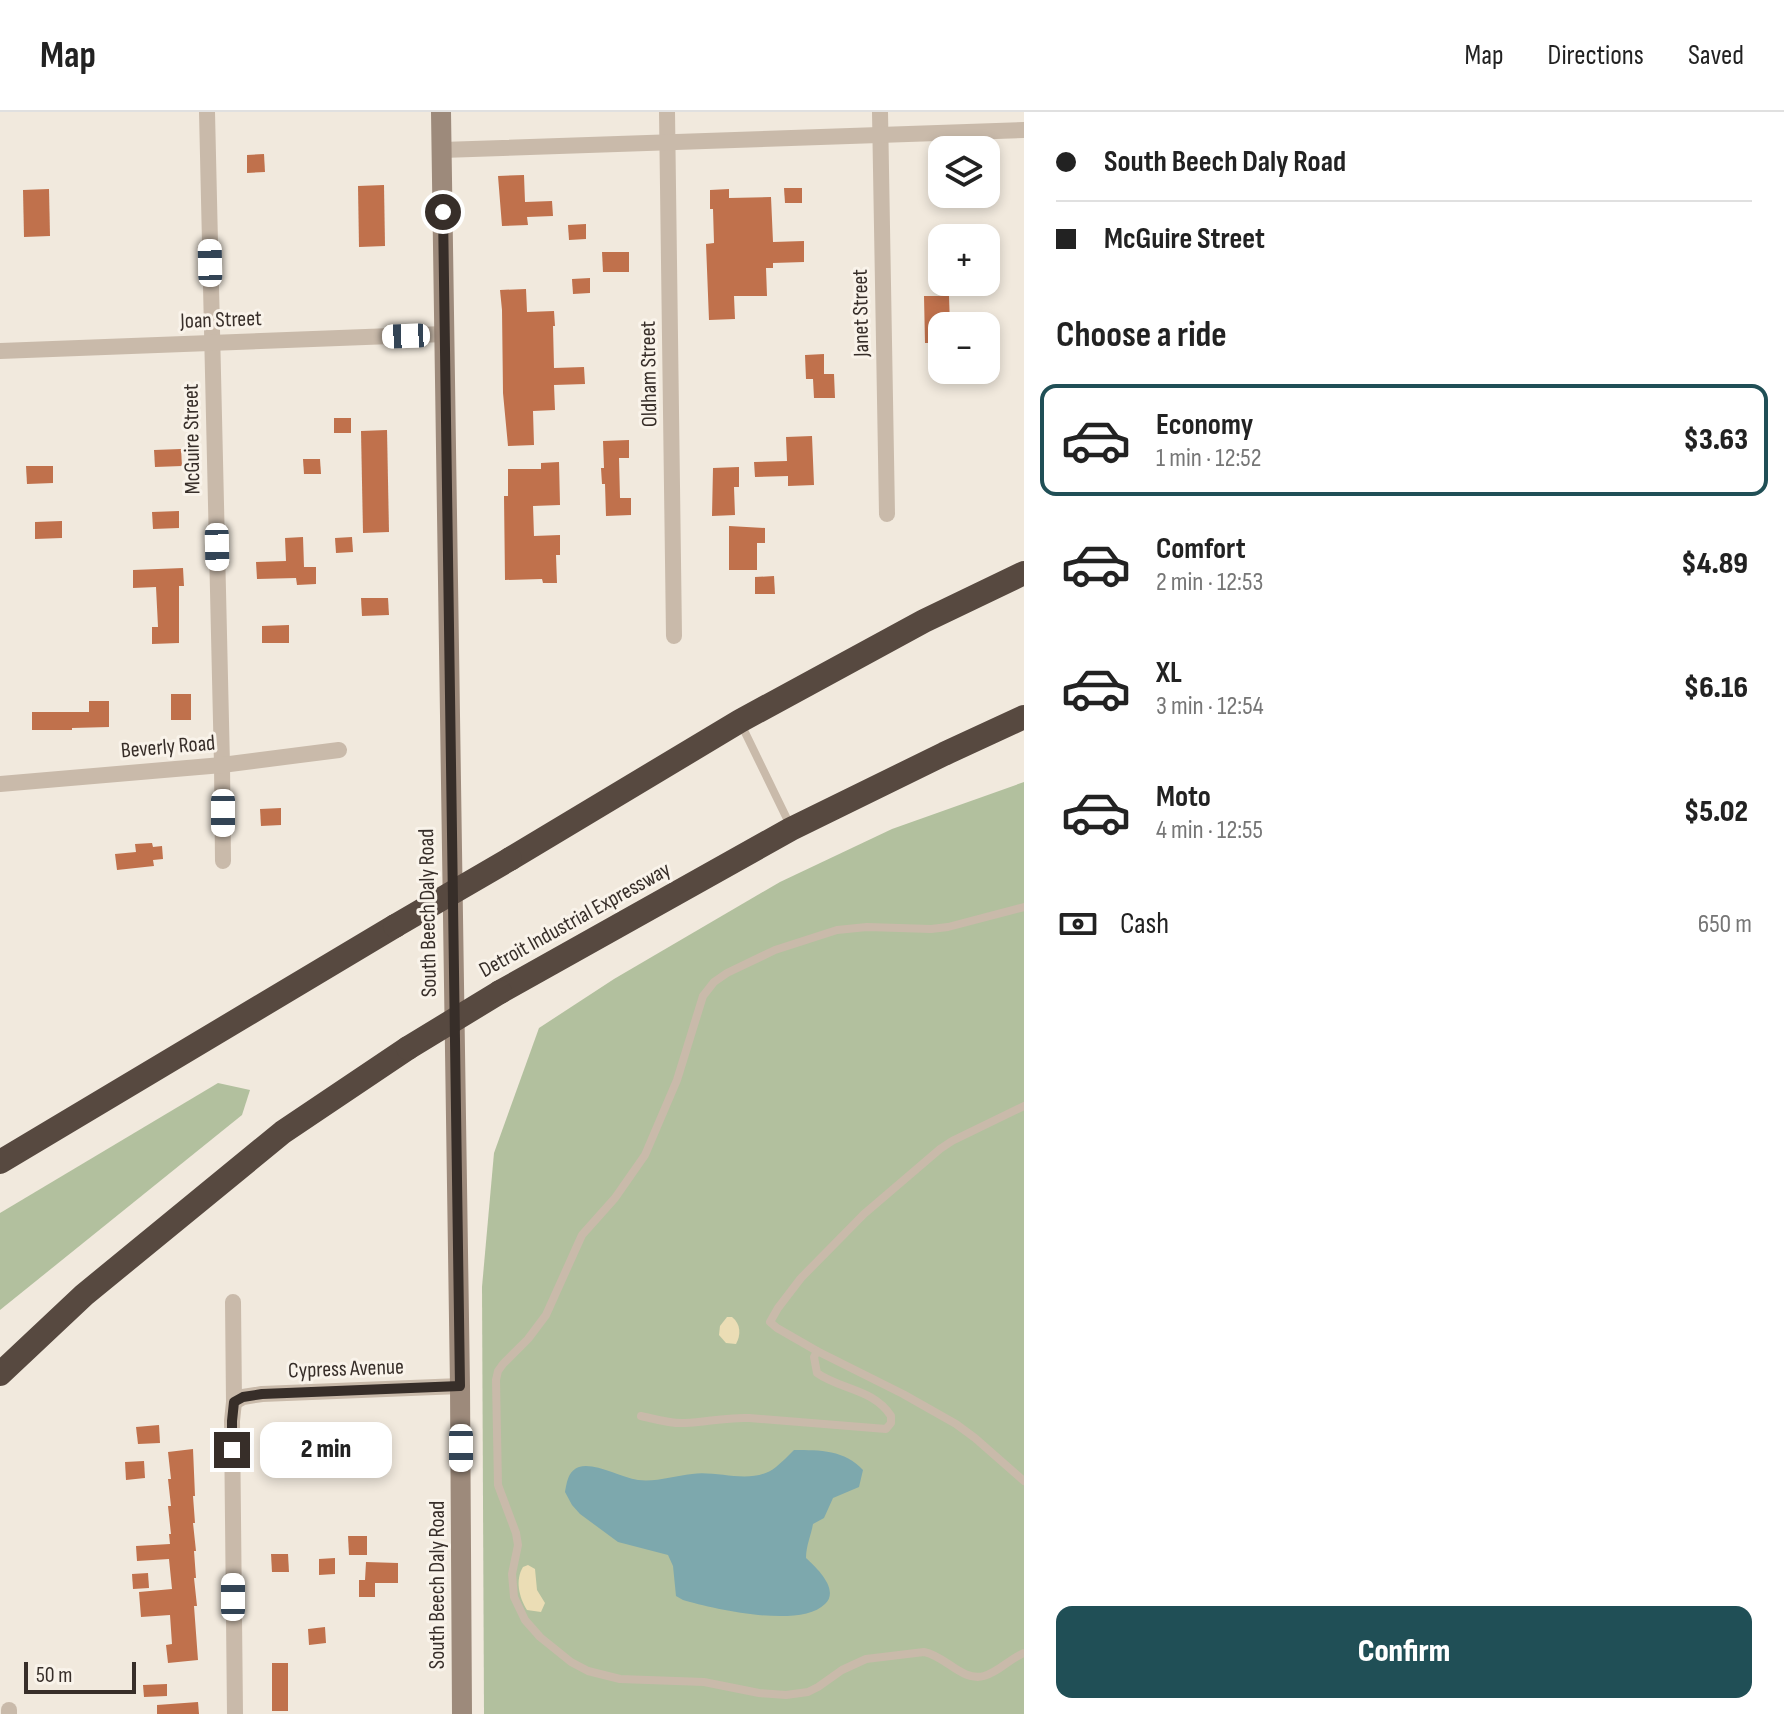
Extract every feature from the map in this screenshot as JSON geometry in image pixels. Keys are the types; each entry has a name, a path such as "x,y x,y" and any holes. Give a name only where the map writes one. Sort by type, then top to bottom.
{"highway":[{"path":"0,1162 740,721 924,621 1024,573"},
{"name":"Detroit Industrial Expressway","path":"0,1374 84,1295 283,1132 408,1048 500,992 791,829 1024,717"}],"street":[{"name":"McGuire Street","path":"207,112 223,861"},
{"name":"South Beech Daly Road","path":"441,112 462,1714"},
{"name":"Oldham Street","path":"667,112 674,636"},
{"name":"Janet Street","path":"880,112 887,514"},
{"path":"442,150 1024,130"},
{"name":"Joan Street","path":"0,351 444,334"},
{"name":"Beverly Road","path":"0,784 222,765 339,750"},
{"path":"233,1302 235,1714"},
{"name":"Cypress Avenue","path":"234,1402 262,1394 460,1386"}],"lane":[{"path":"740,721 791,829"},
{"path":"1024,907 948,927 837,930 775,950 714,982 703,996 677,1080 645,1155 622,1189 582,1235 546,1315 498,1371 495,1389 498,1485 518,1545 512,1574 514,1597 525,1620 540,1637 571,1662 588,1671 620,1679 704,1682 786,1695 808,1692 858,1662 875,1657 924,1652 973,1678 988,1675 1024,1653"},
{"path":"1024,1106 952,1141 870,1208 801,1278 770,1322 817,1351 956,1424 1024,1481"},
{"path":"641,1416 682,1423 749,1418 886,1429 891,1423 891,1416 880,1402 829,1382 817,1373 814,1357 817,1351"}],"green space":[{"path":"1024,782 1024,1714 484,1714 482,1287 494,1153 539,1028 614,979 780,882 892,829"},
{"path":"218,1083 250,1090 242,1115 0,1310 0,1213"}],"sand":[{"path":"727,1317 732,1317 739,1326 736,1344 726,1343 719,1335 720,1326"},
{"path":"528,1565 535,1569 537,1590 545,1603 541,1612 527,1610 520,1594 521,1572"}],"water":[{"path":"794,1450 840,1455 863,1470 859,1487 833,1498 824,1518 813,1524 806,1558 825,1580 829,1598 813,1611 797,1615 756,1615 683,1600 676,1596 673,1566 668,1555 618,1542 580,1514 565,1492 570,1474 579,1467 600,1468 638,1480 702,1473 746,1477 767,1473"}],"building":[{"path":"264,154 265,172 247,173 247,155"},
{"path":"524,175 525,202 552,201 553,216 527,217 528,225 502,226 498,176"},
{"path":"384,185 385,246 359,247 358,186"},
{"path":"784,188 802,188 802,203 785,203"},
{"path":"49,189 50,236 24,237 23,190"},
{"path":"729,189 729,198 771,197 773,242 804,241 804,262 773,263 773,268 766,268 767,296 734,296 735,319 709,320 706,244 714,243 710,190"},
{"path":"586,224 586,239 569,240 568,225"},
{"path":"602,252 629,252 629,272 603,272"},
{"path":"590,278 590,293 573,294 572,279"},
{"path":"526,289 527,312 554,311 554,368 584,367 585,384 554,385 555,410 533,411 534,445 508,446 500,290"},
{"path":"924,296 949,296 950,312 928,312 928,343 925,343"},
{"path":"824,354 824,374 834,374 835,398 814,398 813,379 806,379 805,355"},
{"path":"334,418 351,418 351,433 334,433"},
{"path":"387,430 389,532 363,533 361,431"},
{"path":"812,436 814,485 788,486 788,476 755,477 754,462 787,461 786,437"},
{"path":"629,440 629,458 619,458 620,498 631,498 631,515 606,516 601,468 604,468 603,441"},
{"path":"181,449 182,466 155,467 154,450"},
{"path":"303,459 320,459 321,474 304,474"},
{"path":"559,462 560,505 533,506 534,536 560,535 560,555 556,555 557,583 543,583 542,579 505,580 504,496 508,496 508,469 541,469 541,463"},
{"path":"26,466 53,466 53,483 27,484"},
{"path":"739,467 739,487 734,487 735,515 712,516 713,468"},
{"path":"179,511 179,528 153,529 152,512"},
{"path":"62,521 62,538 35,539 35,522"},
{"path":"729,526 765,528 765,543 757,543 757,570 729,570"},
{"path":"303,537 304,567 316,567 316,584 297,585 296,578 257,579 256,562 286,561 285,538"},
{"path":"352,537 353,552 336,553 335,538"},
{"path":"183,568 184,586 179,586 179,643 152,644 152,627 158,627 156,587 133,588 133,570"},
{"path":"774,576 775,594 755,594 755,577"},
{"path":"361,598 388,598 389,615 362,616"},
{"path":"289,625 289,643 262,643 262,626"},
{"path":"171,694 191,694 191,720 171,720"},
{"path":"89,701 109,701 109,727 32,730 32,712 89,712"},
{"path":"281,808 281,825 261,826 260,809"},
{"path":"152,843 153,847 162,846 163,859 153,860 154,866 117,870 115,854 136,852 135,844"},
{"path":"159,1425 160,1443 138,1444 136,1427"},
{"path":"267,1430 317,1431 318,1448 268,1450"},
{"path":"369,1448 370,1467 317,1472 317,1455 347,1454 347,1449"},
{"path":"193,1449 197,1606 194,1606 198,1660 168,1663 166,1645 172,1644 170,1615 141,1617 139,1592 172,1589 169,1559 137,1561 136,1546 170,1544 168,1479 171,1479 168,1452"},
{"path":"144,1461 145,1478 126,1480 125,1462"},
{"path":"348,1536 367,1536 367,1555 349,1555"},
{"path":"271,1554 288,1554 289,1572 272,1572"},
{"path":"335,1558 335,1574 319,1575 319,1559"},
{"path":"366,1562 398,1563 398,1583 375,1583 375,1597 359,1597 359,1580 365,1580"},
{"path":"148,1573 149,1588 133,1589 132,1574"},
{"path":"325,1627 326,1643 309,1645 308,1629"},
{"path":"272,1663 288,1663 288,1711 272,1711"},
{"path":"167,1684 167,1696 144,1697 143,1685"},
{"path":"198,1702 199,1714 157,1714 157,1705"}],"route":[{"path":"232,1450 234,1402 243,1397 460,1386 443,212"}]}
